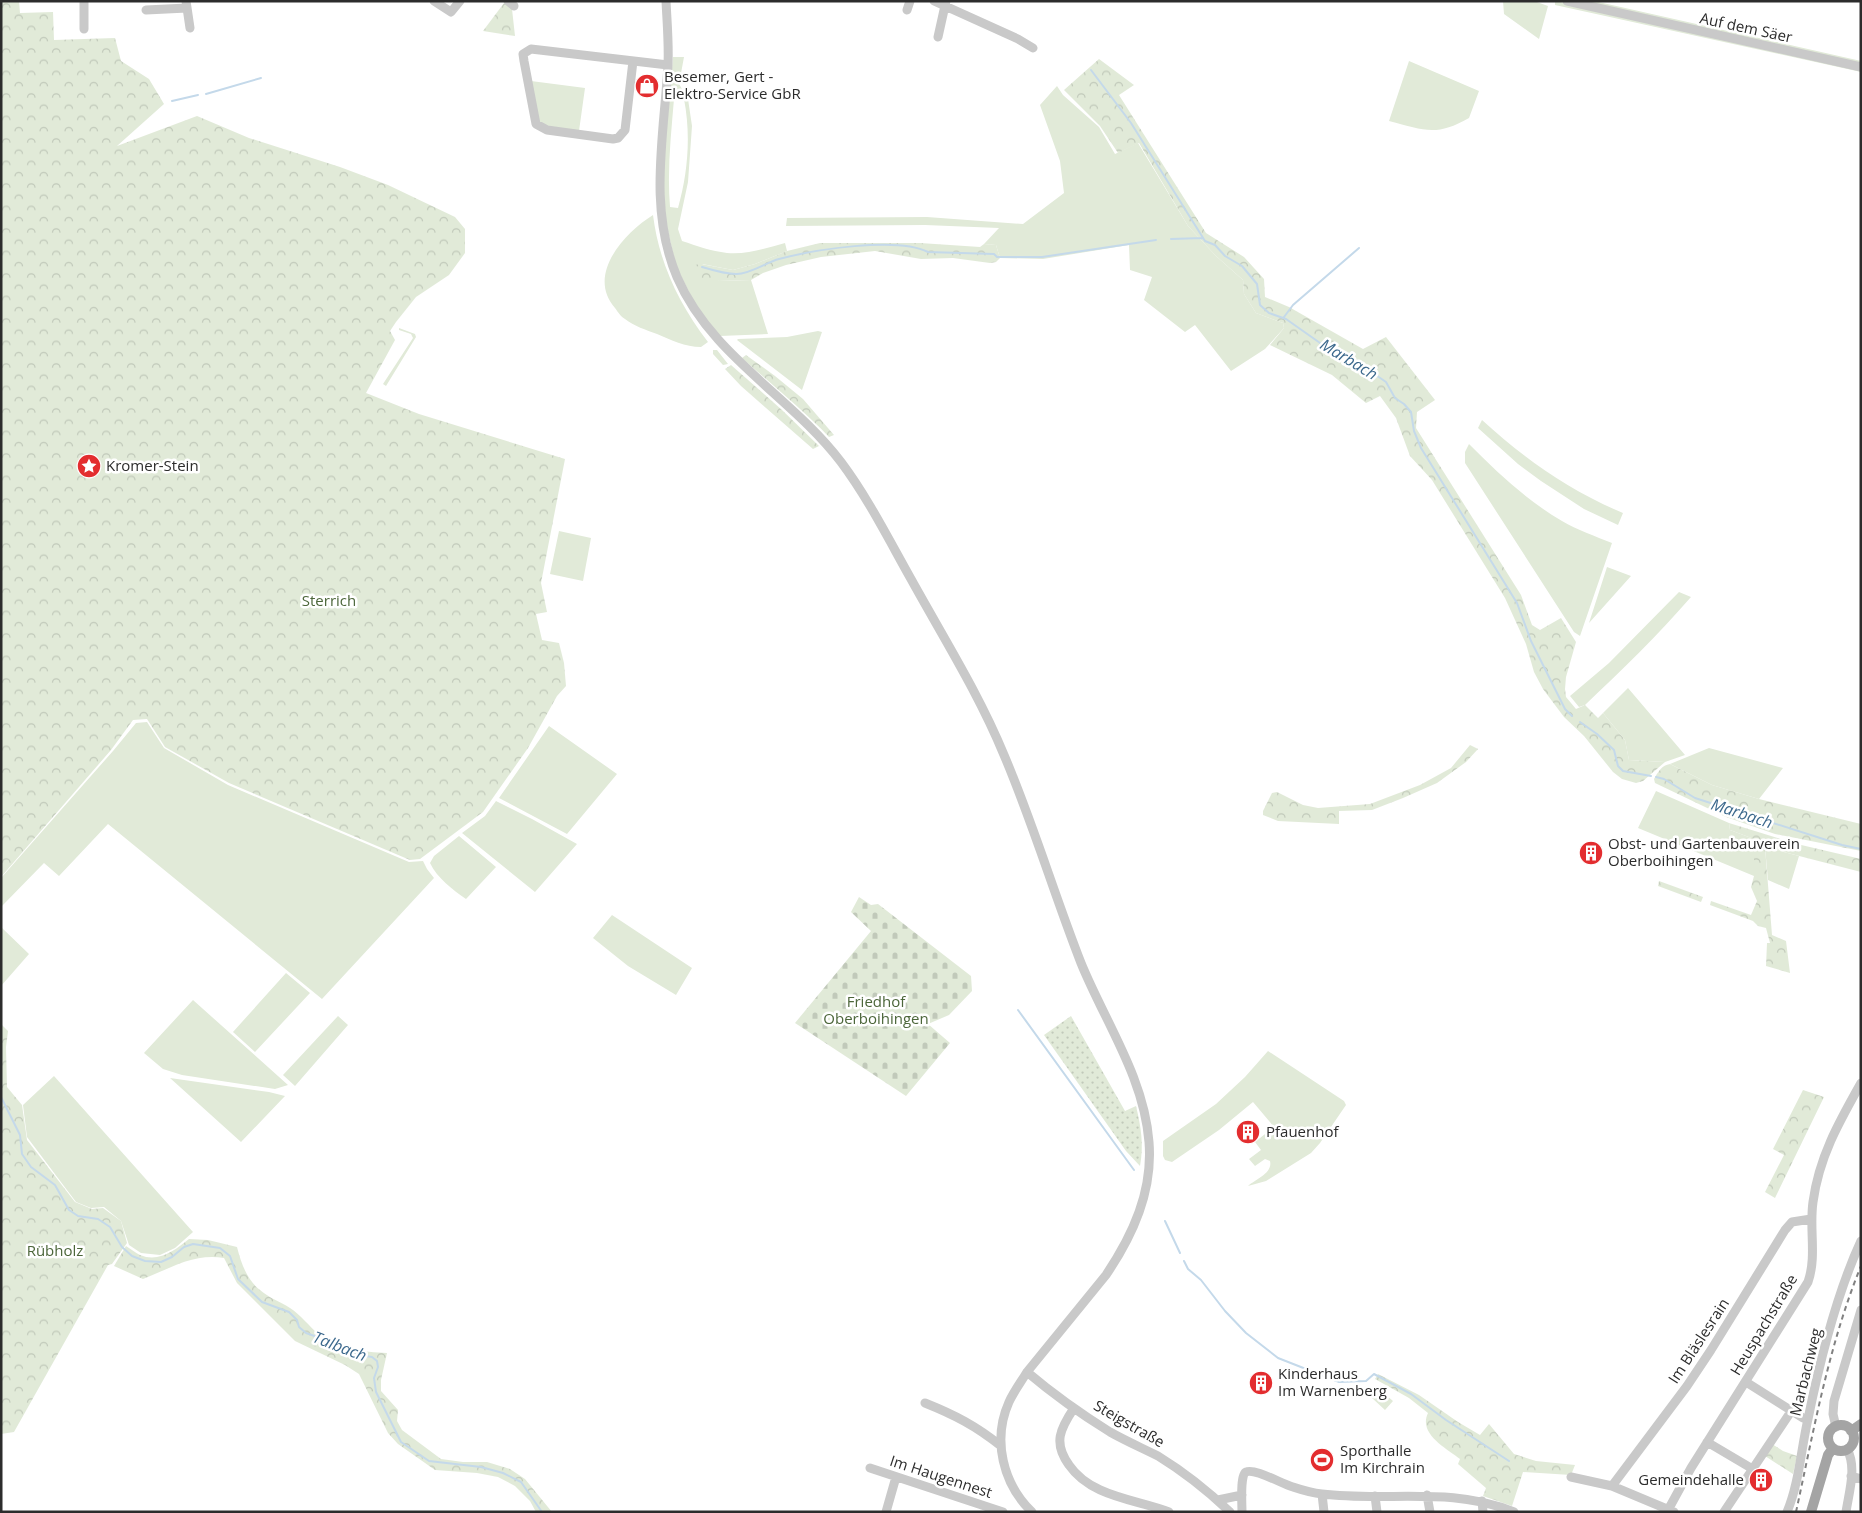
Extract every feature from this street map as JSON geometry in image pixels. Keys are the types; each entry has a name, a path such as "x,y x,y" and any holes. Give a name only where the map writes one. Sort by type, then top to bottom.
{"main road":[{"path":"1851,1431 1861,1424"},
{"path":"1836,1426 1844,1426 1851,1431 1853,1442 1847,1449 1840,1451 1833,1448 1828,1442 1830,1430 1836,1426"},
{"path":"1811,1512 1821,1474 1828,1455 1833,1448"}],"street":[{"path":"84,1 84,29"},
{"path":"434,1 451,12 460,1"},
{"path":"666,1 668,65 659,180 661,221 678,280 692,307 709,331 727,351 813,429 842,463 877,518 980,704 1007,762 1085,971 1125,1057 1140,1097 1149,1139 1150,1164 1145,1196 1134,1227 1106,1275 1027,1372 1009,1402 1002,1424 1002,1460 1014,1490 1032,1512"},
{"path":"934,1 946,4 1033,48"},
{"name":"Auf dem Säer","path":"1568,1 1861,67"},
{"path":"938,37 946,4"},
{"path":"146,10 186,5 190,28"},
{"path":"633,61 625,130 618,138 613,139 547,130 536,124 523,54 531,49 668,65"},
{"name":"Heuspachstraße","path":"1670,1511 1708,1442 1808,1282 1813,1262 1811,1219 1814,1194 1825,1152 1833,1132 1861,1083"},
{"name":"Im Bläslesrain","path":"1612,1486 1692,1379 1785,1230 1792,1222 1811,1219"},
{"name":"Marbachweg","path":"1787,1512 1827,1339 1848,1272 1861,1240"},
{"path":"1836,1426 1833,1414 1834,1401 1861,1310"},
{"name":"Steigstraße","path":"1027,1372 1074,1408 1112,1433 1158,1456 1218,1500 1230,1512"},
{"path":"1746,1382 1803,1418 1808,1419"},
{"path":"925,1403 959,1417 985,1433 1001,1446"},
{"path":"1074,1408 1063,1426 1059,1439 1060,1448 1072,1469 1080,1478 1103,1491 1169,1512"},
{"path":"1724,1512 1751,1468 1792,1410"},
{"path":"1708,1442 1751,1468"},
{"path":"1846,1512 1852,1458 1847,1449"},
{"name":"Im Haugennest","path":"870,1468 1003,1512"},
{"path":"1242,1512 1243,1475 1250,1471 1260,1473 1292,1487 1322,1494 1450,1496 1482,1502 1514,1512"},
{"path":"1851,1476 1861,1478"},
{"path":"886,1512 896,1477"},
{"path":"1571,1477 1612,1486 1670,1511"},
{"path":"1322,1494 1324,1512"},
{"path":"1218,1500 1242,1495"},
{"path":"1427,1495 1430,1512"},
{"path":"1375,1496 1378,1512"},
{"path":"1482,1502 1483,1512"}],"green space":[{"name":"Sterrich","path":"1,1 19,1 20,13 53,12 54,40 115,38 121,61 149,79 164,104 117,146 197,116 249,138 340,167 388,185 455,217 465,229 465,253 449,275 416,297 396,322 390,331 395,340 366,393 419,414 565,459 541,583 547,612 536,614 542,640 559,643 564,663 566,686 557,696 528,748 483,812 420,859 410,860 229,783 165,747 147,719 133,720 111,750 1,877"},
{"path":"1503,1 1534,1 1548,6 1539,39 1504,14"},
{"path":"1556,1 1861,70 1861,72 1555,5"},
{"path":"1579,1 1594,1 1861,61 1861,64"},
{"path":"504,3 512,9 515,36 483,31"},
{"path":"673,57 684,57 679,84 688,99 692,126 688,182 678,229 682,241 727,253 749,252 785,243 787,251 755,264 733,270 702,264 719,281 751,280 768,334 720,336 699,312 676,266 664,214 663,168","holes":["674,99 684,99 688,140 686,168 678,208 670,207 670,153"]},
{"path":"1099,59 1134,85 1119,95 1206,233 1244,257 1264,279 1265,297 1289,307 1363,349 1386,337 1435,400 1417,412 1416,428 1521,595 1532,625 1540,630 1561,618 1576,642 1566,677 1566,697 1576,709 1585,705 1598,718 1603,713 1625,740 1629,760 1665,762 1643,781 1636,783 1622,779 1613,772 1584,736 1564,717 1543,689 1534,672 1526,644 1505,598 1432,480 1410,456 1396,418 1380,396 1366,403 1332,375 1270,345 1284,328 1283,323 1256,313 1244,294 1243,280 1216,256 1188,226 1139,143 1118,153 1100,126 1064,90"},
{"path":"1409,61 1479,91 1469,118 1448,128 1438,130 1421,129 1389,121"},
{"path":"531,81 585,88 579,131 549,128 539,122"},
{"path":"1057,86 1063,95 1099,127 1115,154 1138,143 1188,226 1216,256 1243,280 1244,294 1256,313 1283,323 1284,328 1265,349 1231,371 1195,325 1185,332 1144,300 1152,277 1130,270 1129,245 1043,259 1000,258 996,245 984,244 999,228 925,225 786,226 787,218 927,217 1023,224 1064,193 1060,161 1040,105"},
{"path":"653,215 665,266 679,298 708,342 701,347 678,343 632,324 621,316 607,295 605,282 612,256 631,232"},
{"path":"820,243 920,243 980,247 984,244 996,245 1000,258 996,262 990,263 953,258 921,259 875,251 821,257 786,265 763,273 751,280 719,281 691,276 690,271 693,265 701,264 733,270 755,264 787,251"},
{"path":"399,328 415,334 416,337 386,386 383,384 413,338 411,334 399,330"},
{"path":"818,331 822,332 802,390 737,340 787,337"},
{"path":"713,350 717,350 728,364 723,365 713,354"},
{"path":"746,355 803,399 834,435 829,437 742,358"},
{"path":"731,365 819,446 813,449 741,386 725,369"},
{"path":"1482,420 1548,473 1584,494 1623,513 1618,525 1584,509 1518,464 1478,428"},
{"path":"1469,444 1513,486 1549,513 1574,527 1612,543 1580,636 1574,632 1465,463 1465,452"},
{"path":"559,531 591,538 583,581 550,574"},
{"path":"1607,567 1631,576 1589,623"},
{"path":"1679,592 1691,597 1626,665 1585,705 1579,707 1570,696 1609,663"},
{"path":"1628,688 1685,755 1665,762 1629,760 1625,740 1603,713"},
{"path":"147,722 164,748 228,785 409,862 423,861 434,878 322,999 108,824 59,876 44,863 1,907 1,878 136,723"},
{"path":"549,726 617,774 567,834 499,798"},
{"path":"1470,745 1478,749 1466,762 1437,783 1372,810 1339,811 1339,824 1278,821 1263,815 1263,811 1272,793 1277,792 1303,805 1318,808 1370,804 1420,785 1451,768"},
{"path":"1709,748 1783,768 1759,799 1712,785 1670,764"},
{"path":"1670,764 1712,785 1759,799 1861,824 1861,851 1775,834 1726,817 1655,783 1654,779 1662,767"},
{"path":"1656,791 1729,823 1730,830 1754,839 1754,876 1638,828"},
{"path":"496,801 577,844 535,892 462,833 485,816"},
{"path":"1729,823 1797,844 1861,859 1861,872 1765,847 1772,935 1786,941 1790,973 1766,966 1767,943 1770,943 1766,928 1758,926 1753,921 1710,905 1711,901 1751,915 1757,901 1751,887 1754,876 1754,839 1730,830"},
{"path":"459,836 496,867 466,899 441,879 430,863 434,856"},
{"path":"1765,847 1799,856 1789,889 1768,880"},
{"path":"1659,881 1703,897 1701,902 1658,886"},
{"name":"Friedhof Oberboihingen","path":"859,897 871,905 878,904 971,976 972,991 949,1015 928,1024 950,1043 906,1096 795,1023 871,931 851,912"},
{"path":"612,915 692,968 676,995 628,966 593,938"},
{"path":"1,927 29,954 1,986"},
{"path":"286,973 310,993 255,1052 233,1032"},
{"path":"193,1000 288,1085 275,1089 182,1075 163,1069 144,1053"},
{"path":"338,1016 348,1025 295,1086 283,1075"},
{"path":"1071,1016 1125,1111 1136,1106 1142,1151 1140,1166 1126,1151 1044,1035"},
{"name":"Rübholz","path":"1,1024 8,1031 6,1047 7,1087 22,1105 27,1140 75,1202 92,1209 103,1208 121,1221 127,1243 112,1264 108,1265 14,1432 1,1434"},
{"path":"1268,1051 1344,1101 1346,1105 1311,1153 1266,1181 1248,1186 1269,1169 1270,1161 1265,1159 1255,1166 1249,1159 1261,1150 1255,1142 1274,1127 1253,1102 1219,1130 1172,1162 1165,1160 1163,1156 1163,1141 1216,1104 1245,1077"},
{"path":"54,1076 193,1232 175,1248 160,1255 141,1253 129,1245 121,1221 104,1207 91,1208 76,1202 27,1137 23,1105"},
{"path":"170,1078 269,1092 285,1096 241,1142"},
{"path":"1803,1090 1824,1097 1775,1198 1765,1192 1784,1155 1773,1149"},
{"path":"189,1239 208,1240 237,1247 245,1271 255,1286 294,1311 325,1339 351,1349 387,1353 381,1380 381,1391 398,1410 397,1421 402,1430 441,1459 463,1462 487,1462 510,1469 525,1479 552,1512 536,1512 530,1501 515,1486 498,1477 477,1473 435,1470 398,1444 388,1433 359,1374 345,1365 295,1341 237,1283 224,1258 213,1257 193,1260 143,1279 114,1266 126,1246 140,1255 154,1257 172,1251"},
{"path":"1378,1374 1419,1395 1480,1435 1489,1424 1514,1454 1536,1461 1575,1465 1571,1475 1523,1472 1512,1506 1483,1496 1486,1488 1458,1464 1460,1459 1430,1434 1426,1421 1428,1413 1409,1398 1375,1379"},
{"path":"1380,1390 1393,1401 1385,1410 1372,1398"},
{"path":"1772,1444 1783,1451 1797,1456 1793,1474 1765,1456"}],"waterway":[{"name":"Marbach","path":"1091,70 1131,123 1205,241 1215,245 1225,256 1242,266 1257,284 1260,305 1269,313 1286,319 1330,350 1357,362 1386,382 1395,398 1411,412 1414,431 1421,448 1517,603 1531,641 1565,709 1572,716"},
{"path":"206,94 261,78"},
{"path":"172,101 198,95"},
{"path":"1171,239 1203,238"},
{"path":"702,267 723,273 741,274 794,255 855,246 896,245 914,247 928,252 994,254 997,257 1042,257 1156,240"},
{"path":"1284,317 1293,305 1359,248"},
{"name":"Marbach","path":"1580,722 1597,734 1614,750 1618,766 1623,771 1651,776"},
{"name":"Marbach","path":"1656,777 1664,779 1695,798 1842,845 1861,849"},
{"path":"1018,1010 1134,1170"},
{"name":"Talbach","path":"1,1097 20,1135 22,1154 31,1167 55,1185 69,1210 78,1216 98,1219 110,1227 122,1247 132,1256 145,1261 161,1262 172,1257 184,1247 193,1244 220,1248 230,1256 238,1279 262,1302 289,1312 297,1320 299,1327 306,1333 320,1338 329,1345 345,1353 372,1357 377,1361 378,1367 374,1378 376,1392 401,1442 429,1461 481,1467 503,1473 521,1482 542,1512"},
{"path":"1165,1221 1180,1253"},
{"path":"1184,1261 1188,1269 1201,1280 1225,1311 1246,1333 1278,1358 1339,1382 1366,1381 1374,1374 1411,1394 1446,1420 1509,1461"}],"railway":[{"path":"1796,1512 1831,1356 1861,1266"}],"place":[{"name":"Besemer, Gert - Elektro-Service GbR","path":"647,86"},
{"name":"Kromer-Stein","path":"89,466"},
{"name":"Obst- und Gartenbauverein Oberboihingen","path":"1591,853"},
{"name":"Pfauenhof","path":"1248,1132"},
{"name":"Kinderhaus Im Warnenberg","path":"1261,1383"},
{"name":"Sporthalle Im Kirchrain","path":"1322,1460"},
{"name":"Gemeindehalle","path":"1761,1480"}]}
